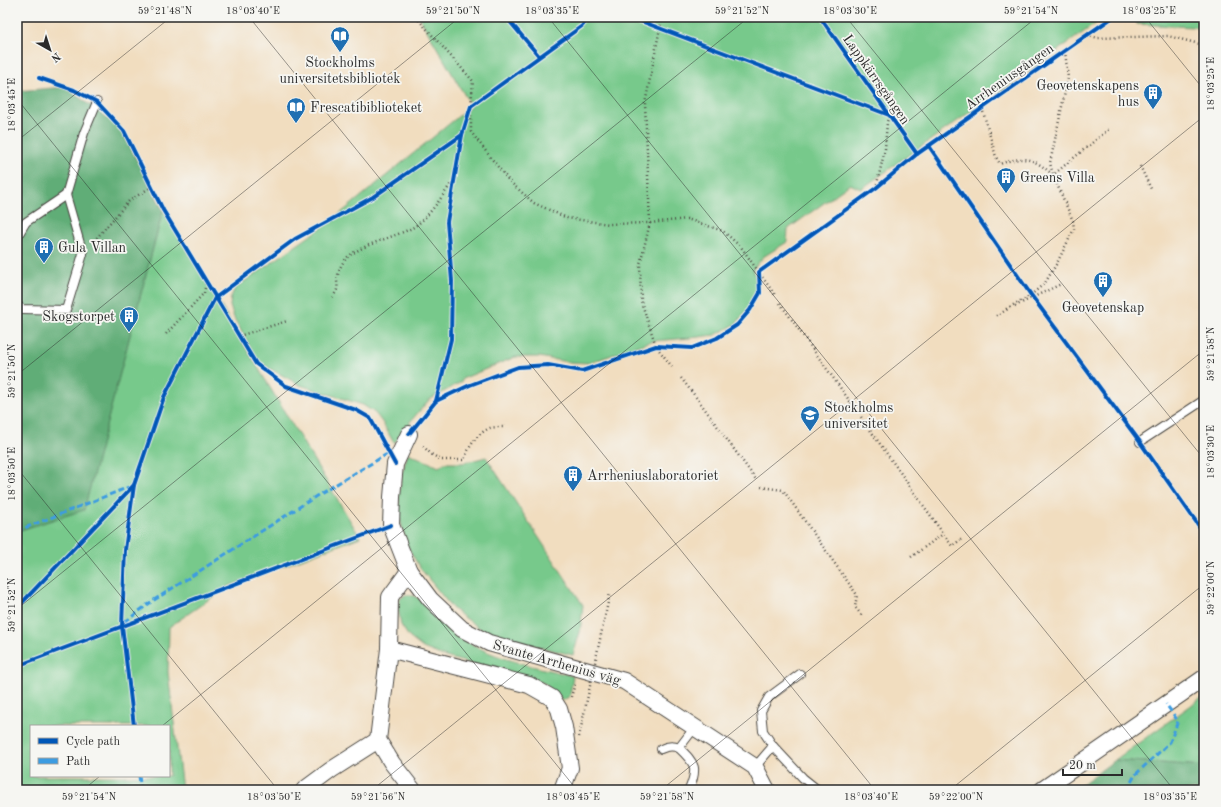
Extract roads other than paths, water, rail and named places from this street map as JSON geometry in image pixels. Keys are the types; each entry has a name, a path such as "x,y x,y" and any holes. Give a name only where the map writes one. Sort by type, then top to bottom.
{"street":[{"name":"Svante Arrhenius väg","path":"409,434 395,464 391,525 409,571 430,599 462,629 489,643 624,681 755,767 767,790"},
{"path":"409,571 390,597 389,649 378,740 392,763 413,790"},
{"path":"389,649 529,685 552,698 559,709 564,727 570,768 562,790"},
{"path":"1042,790 1204,678"},
{"path":"304,790 331,770 378,740"}],"lane":[{"path":"17,305 22,309 66,310 83,254 66,195 84,134 97,102"},
{"path":"17,237 26,222 66,195"},
{"path":"1140,442 1204,400"},
{"path":"800,674 769,697 761,711 763,731 773,746 803,778 818,790"},
{"path":"679,748 695,727"},
{"path":"661,749 668,746 674,746 679,748 689,757 694,767 695,775 689,790"},
{"path":"755,767 773,746"}],"place":[{"name":"Stockholms universitetsbibliotek","path":"340,53"},
{"name":"Geovetenskapens hus","path":"1153,110"},
{"name":"Frescatibiblioteket","path":"296,124"},
{"name":"Greens Villa","path":"1006,194"},
{"name":"Gula Villan","path":"44,264"},
{"name":"Geovetenskap","path":"1103,298"},
{"name":"Skogstorpet","path":"129,333"},
{"name":"Stockholms universitet","path":"810,432"},
{"name":"Arrheniuslaboratoriet","path":"573,492"}]}
